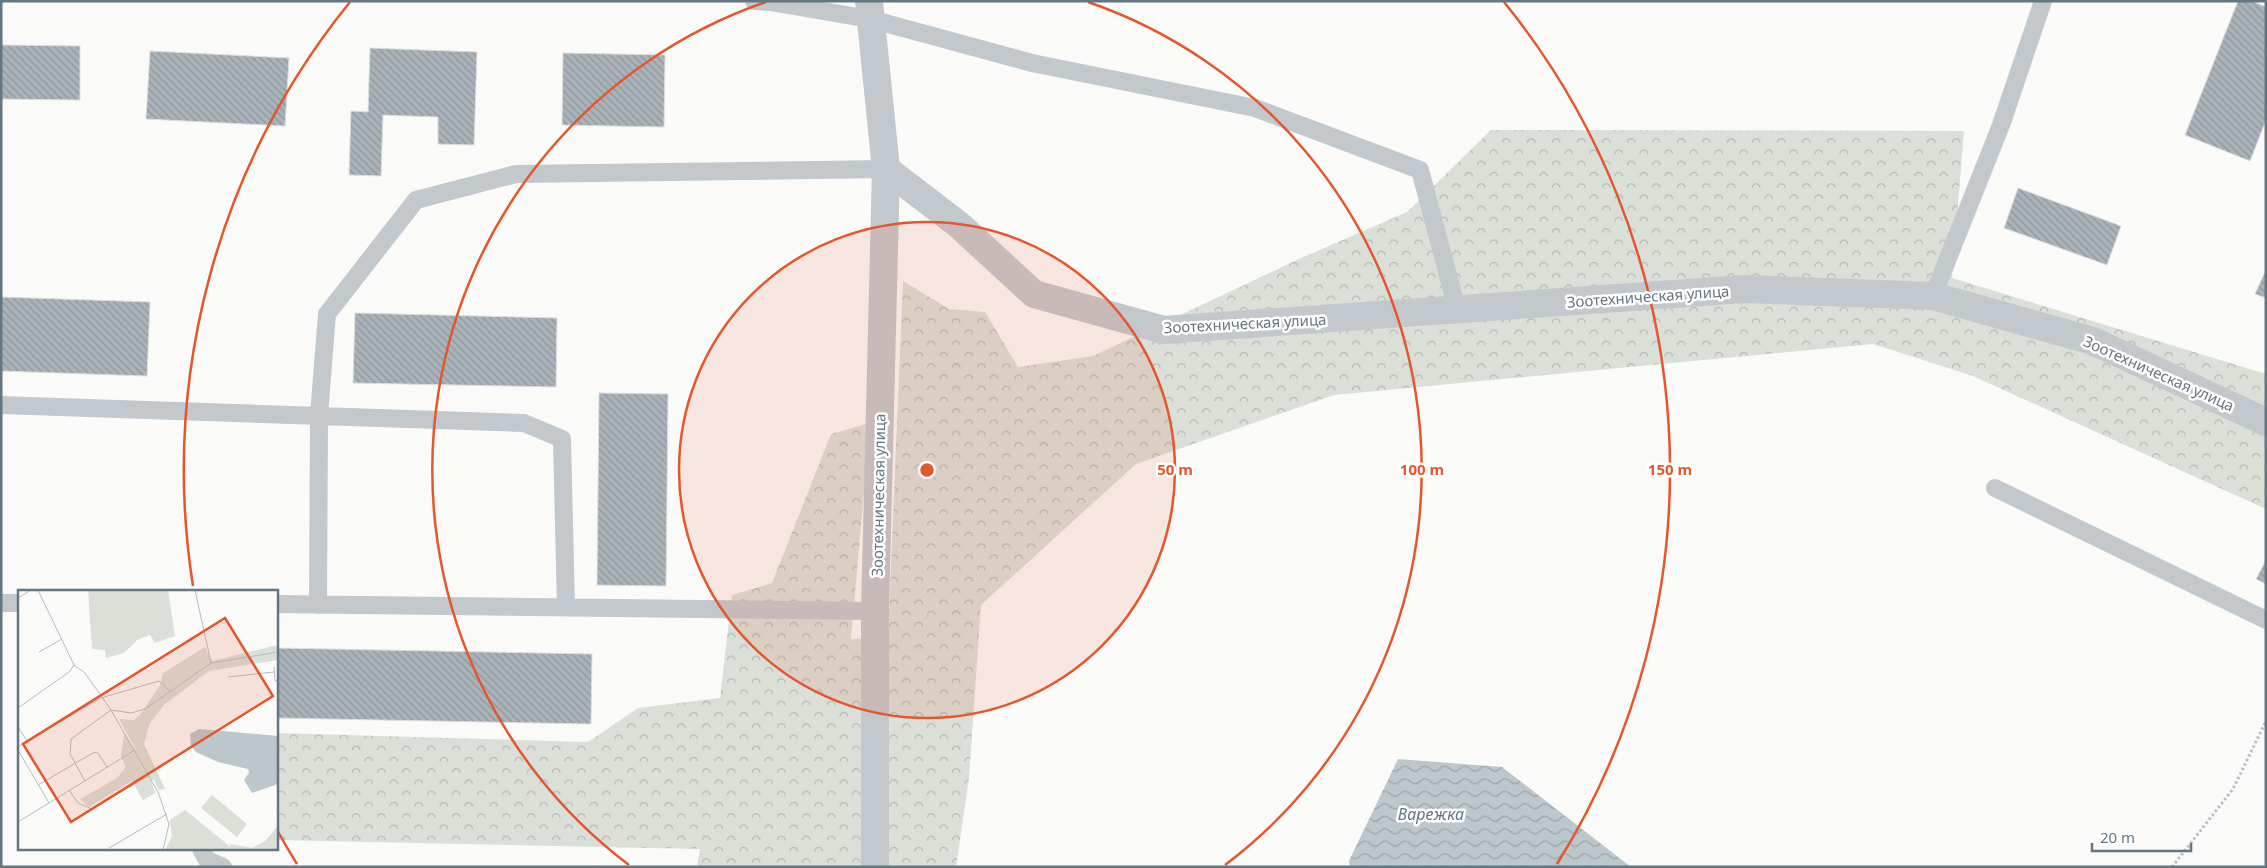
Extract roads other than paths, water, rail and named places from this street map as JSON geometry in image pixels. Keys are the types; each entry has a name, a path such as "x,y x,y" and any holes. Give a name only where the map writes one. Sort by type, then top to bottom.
{"street":[{"path":"869,10 886,169"},
{"name":"Зоотехническая улица","path":"886,169 958,225 1034,294 1164,330 1745,289 1933,296 2093,341 2266,422"},
{"name":"Зоотехническая улица","path":"876,867 876,611 886,169"}],"lane":[{"path":"754,1 869,10 1032,64 1255,108 1420,170 1457,310"},
{"path":"1933,296 2002,125 2043,1"},
{"path":"318,605 319,415 327,314 416,200 516,174 886,169"},
{"path":"1,405 524,423 562,439 566,607"},
{"path":"1995,488 2266,620"},
{"path":"1,603 18,603"},
{"path":"278,604 876,611"},
{"path":"202,850 207,860 223,867"}],"water":[{"name":"Варежка","path":"1398,759 1502,767 1631,867 1350,867 1349,861"}]}
